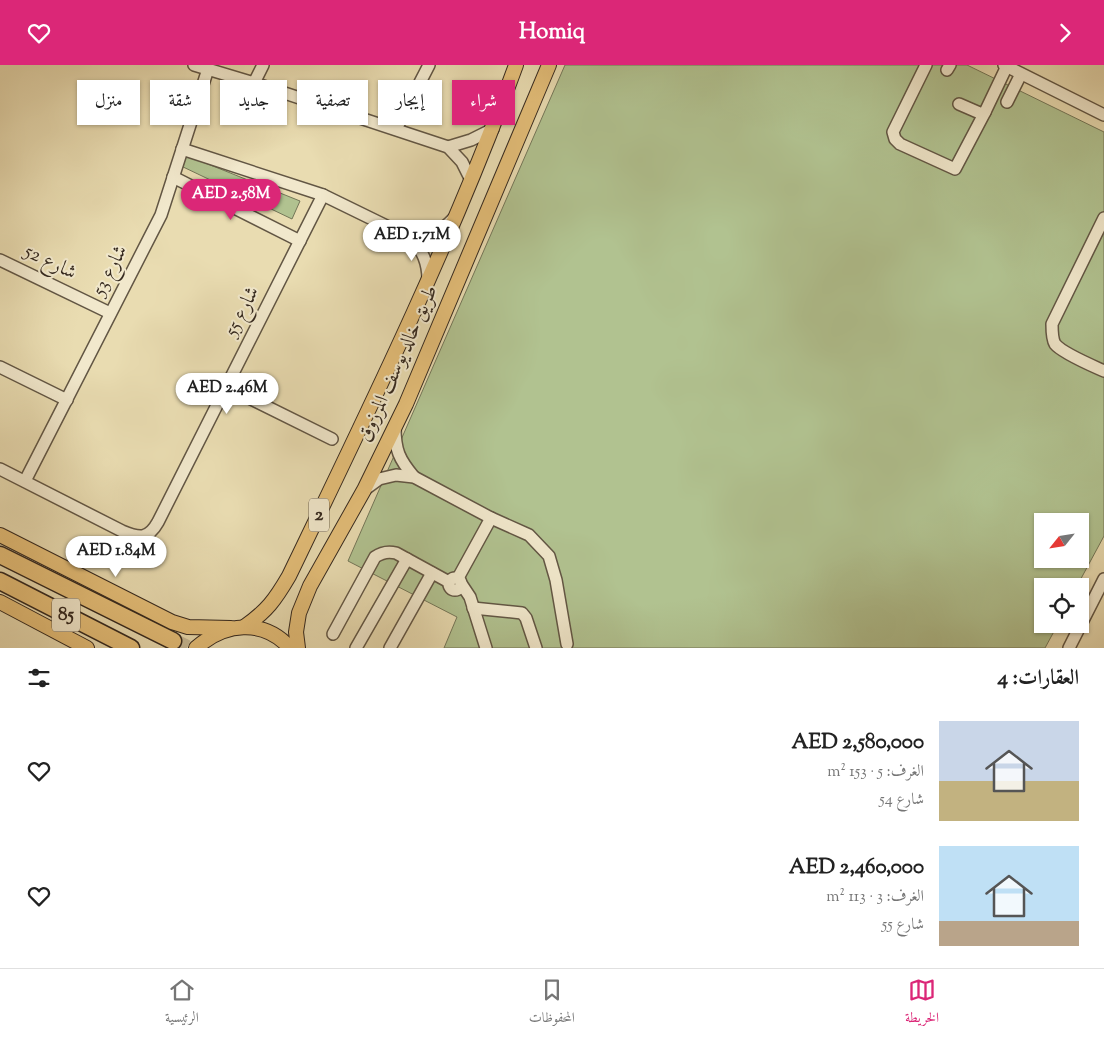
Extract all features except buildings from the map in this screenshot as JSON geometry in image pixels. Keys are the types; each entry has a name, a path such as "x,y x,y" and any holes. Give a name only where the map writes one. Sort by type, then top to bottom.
{"highway":[{"name":"85","path":"0,555 173,641"},
{"name":"85","path":"0,581 131,648"}],"main road":[{"name":"طريق خالد يوسف المرزوق","path":"238,627 262,614 271,604 289,576 379,391 493,129 516,65"},
{"name":"طريق خالد يوسف المرزوق","path":"298,648 296,632 299,613 310,586 364,490 395,427 549,65"},
{"path":"0,535 172,622 188,627 261,629 276,636 290,648"},
{"path":"0,602 87,648"},
{"name":"2","path":"196,648 212,635 238,627"}],"street":[{"path":"194,65 244,80"},
{"path":"256,80 263,65"},
{"path":"396,129 428,65"},
{"path":"926,65 893,132 895,139 900,144 956,169 985,112 1005,66 1104,115"},
{"name":"شارع 53","path":"25,481 161,215 208,69"},
{"path":"1007,102 1021,74"},
{"path":"287,94 448,147 462,162 471,180"},
{"path":"959,105 978,113 982,114 985,112"},
{"path":"448,147 493,129"},
{"path":"182,149 323,195 411,238 425,257 428,280"},
{"path":"173,177 300,241"},
{"name":"شارع 55","path":"0,469 122,531 137,537 150,533 155,528 323,195"},
{"path":"411,238 435,234 446,227 454,218"},
{"path":"1104,218 1052,324 1055,343 1065,351 1104,371"},
{"name":"شارع 52","path":"0,260 110,313"},
{"path":"0,367 67,400"},
{"path":"227,387 332,439"},
{"path":"395,427 395,445 398,454 402,463 414,477 491,518 529,535 549,556 556,580 567,644"},
{"path":"364,490 379,479 396,475 414,477"},
{"path":"456,582 491,518"},
{"path":"334,634 375,557 385,552 391,552 432,573 456,582 469,594 486,648"},
{"path":"356,648 407,559"},
{"path":"390,648 432,573"},
{"path":"1069,648 1104,579"},
{"path":"473,609 522,613 526,618 536,648"}],"green space":[{"path":"565,65 967,65 1104,132 1104,536 1089,564 1089,513 1034,513 1034,568 1087,568 1081,578 1034,578 1034,633 1053,633 1045,648 444,648 457,617 348,561"},
{"path":"183,154 300,201 292,219 179,165"}],"tunnel":[{"path":"173,641 187,648"}]}
